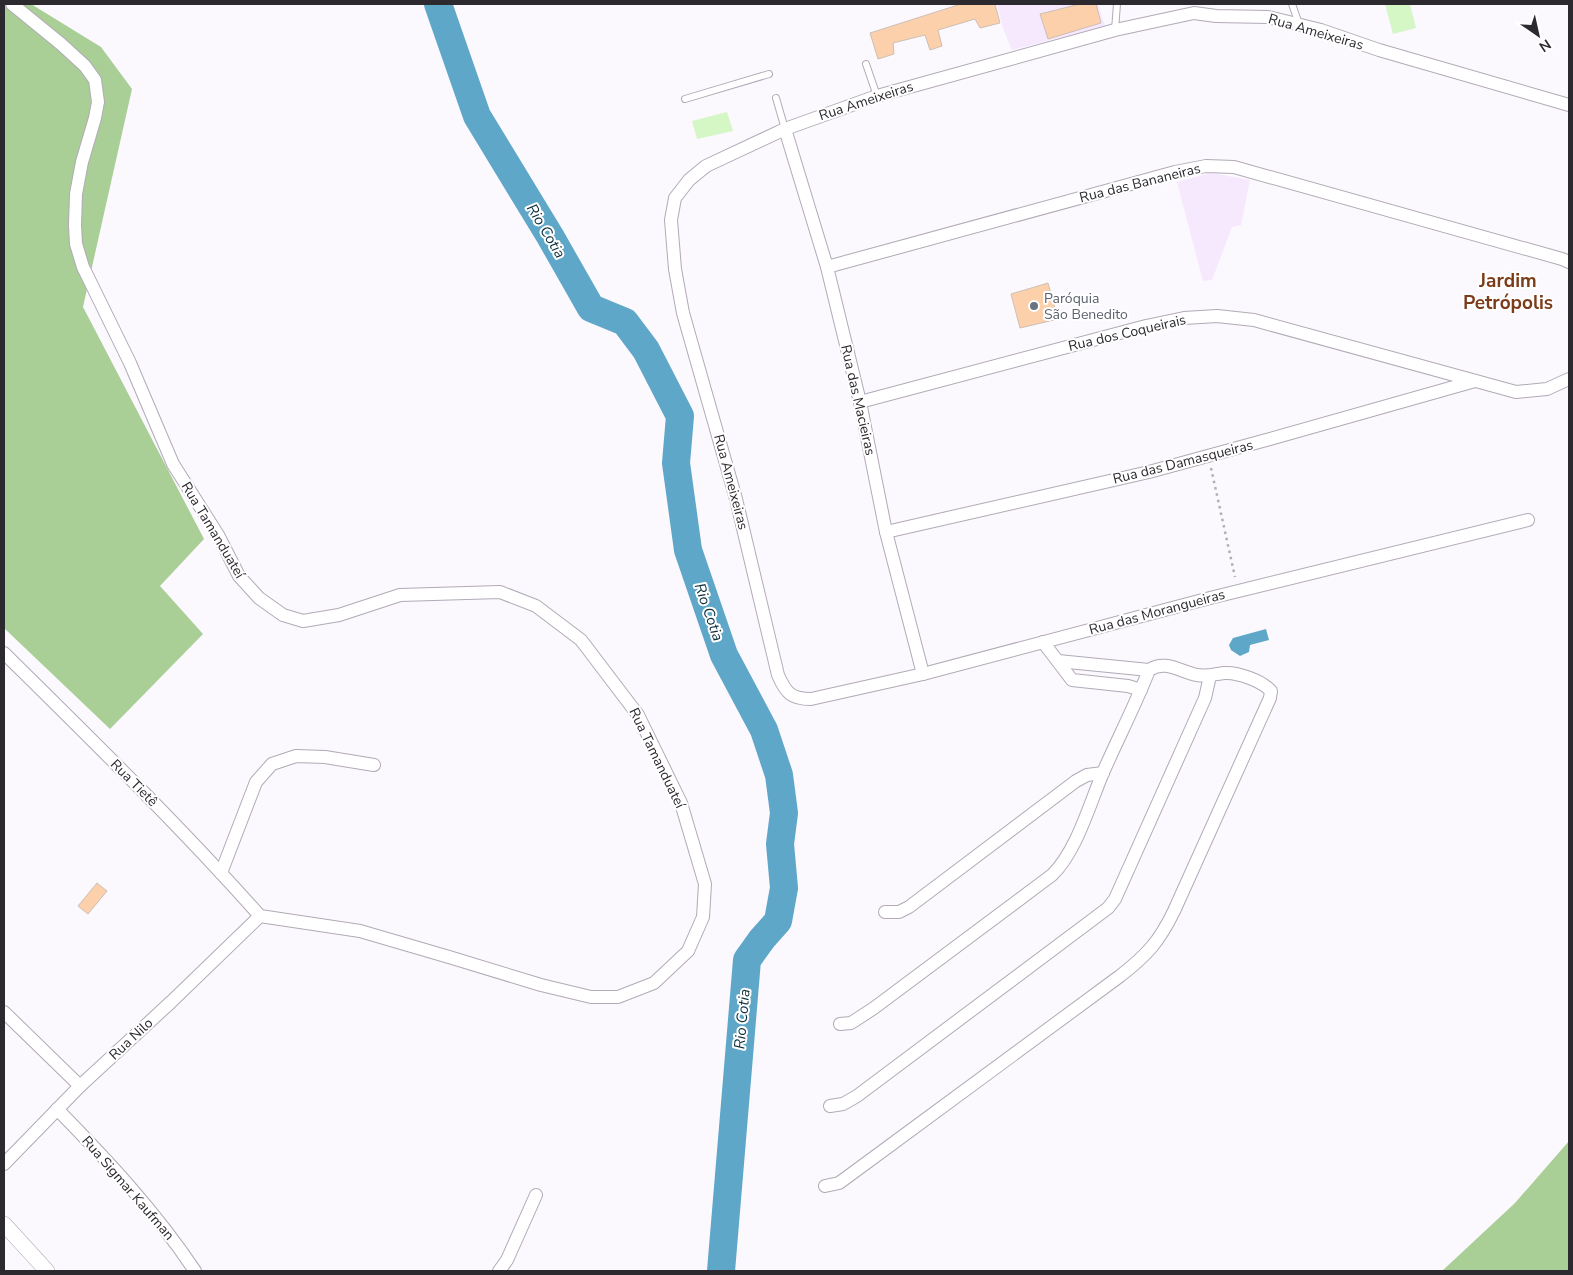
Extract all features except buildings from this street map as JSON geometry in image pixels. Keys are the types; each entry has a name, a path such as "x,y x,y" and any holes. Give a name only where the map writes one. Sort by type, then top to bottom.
{"street":[{"name":"Rua Tamanduateí","path":"12,4 61,44 85,66 95,80 98,102 82,162 76,194 75,225 83,267 130,363 173,464 218,535 239,576 259,598 282,615 303,621 339,615 400,595 500,592 536,606 581,640 638,715 680,804 705,884 703,917 688,951 654,983 618,997 591,997 541,986 449,956 360,931 260,916"},
{"name":"Rua Ameixeiras","path":"787,693 778,675 736,499 683,313 675,269 670,220 675,198 689,180 706,166 785,129 877,96 1194,8 1216,16 1268,16 1569,105"},
{"name":"Rua das Macieiras","path":"785,129 826,267 860,402 886,532 923,674"},
{"name":"Rua das Bananeiras","path":"826,267 1175,172 1206,166 1234,167 1569,262"},
{"name":"Rua dos Coqueirais","path":"860,402 1146,326 1184,318 1218,316 1254,320 1516,392 1547,389 1569,378"},
{"name":"Rua das Damasqueiras","path":"886,532 1149,472 1476,381"},
{"name":"Rua das Morangueiras","path":"787,693 799,699 811,699 923,674 1238,591 1528,520"},
{"path":"1042,642 1072,680 1141,690"},
{"name":"Rua Tietê","path":"4,653 221,872 260,916"},
{"path":"1058,661 1149,670"},
{"path":"1107,684 1108,665"},
{"path":"825,1186 838,1183 850,1176 1120,976 1142,959 1154,946 1174,912 1270,698 1271,691 1267,687 1235,674 1197,675 1163,665 1155,666 1149,670 1102,774 1070,852 1057,870 874,1008 851,1023 840,1024"},
{"path":"830,1106 843,1104 857,1096 1108,908 1114,900 1205,698 1210,676"},
{"path":"221,872 256,782 272,764 296,756 325,757 374,765"},
{"path":"885,912 899,912 909,907 1076,780 1087,775 1102,774"},
{"name":"Rua Nilo","path":"4,1164 80,1086 260,916"},
{"path":"4,1012 80,1086"},
{"name":"Rua Sigmar Kaufman","path":"57,1109 118,1172 174,1239 195,1271"},
{"path":"499,1271 507,1260 536,1195"},
{"path":"4,1224 47,1271"}],"lane":[{"path":"1115,30 1117,4"},
{"path":"1292,4 1300,25"},
{"path":"866,64 877,96"},
{"path":"685,99 768,74"},
{"path":"776,98 785,129"}],"path":[{"path":"1208,456 1238,591"}],"shaded area":[{"path":"997,4 1098,4 1105,26 1012,50 1003,28"},
{"path":"1211,173 1250,180 1241,225 1232,227 1212,280 1203,281 1177,182"}],"green space":[{"path":"4,4 31,4 101,47 132,89 83,307 204,539 160,586 203,634 110,729 4,628"},
{"path":"1385,4 1410,4 1416,28 1393,34"},
{"path":"727,112 733,131 697,139 692,121"},
{"path":"1569,1141 1569,1271 1442,1271 1515,1203"}],"water":[{"path":"1266,629 1269,640 1250,645 1249,652 1240,656 1231,650 1229,645 1233,638"}],"waterway":[{"name":"Rio Cotia","path":"438,4 477,116 550,236 591,308 625,322 646,350 680,416 676,463 688,550 724,655 764,730 779,775 784,813 780,844 784,888 778,921 747,960 721,1271"}],"place":[{"name":"Paróquia São Benedito","path":"1034,306"}],"district":[{"name":"Jardim Petrópolis","path":"1508,292"}]}
